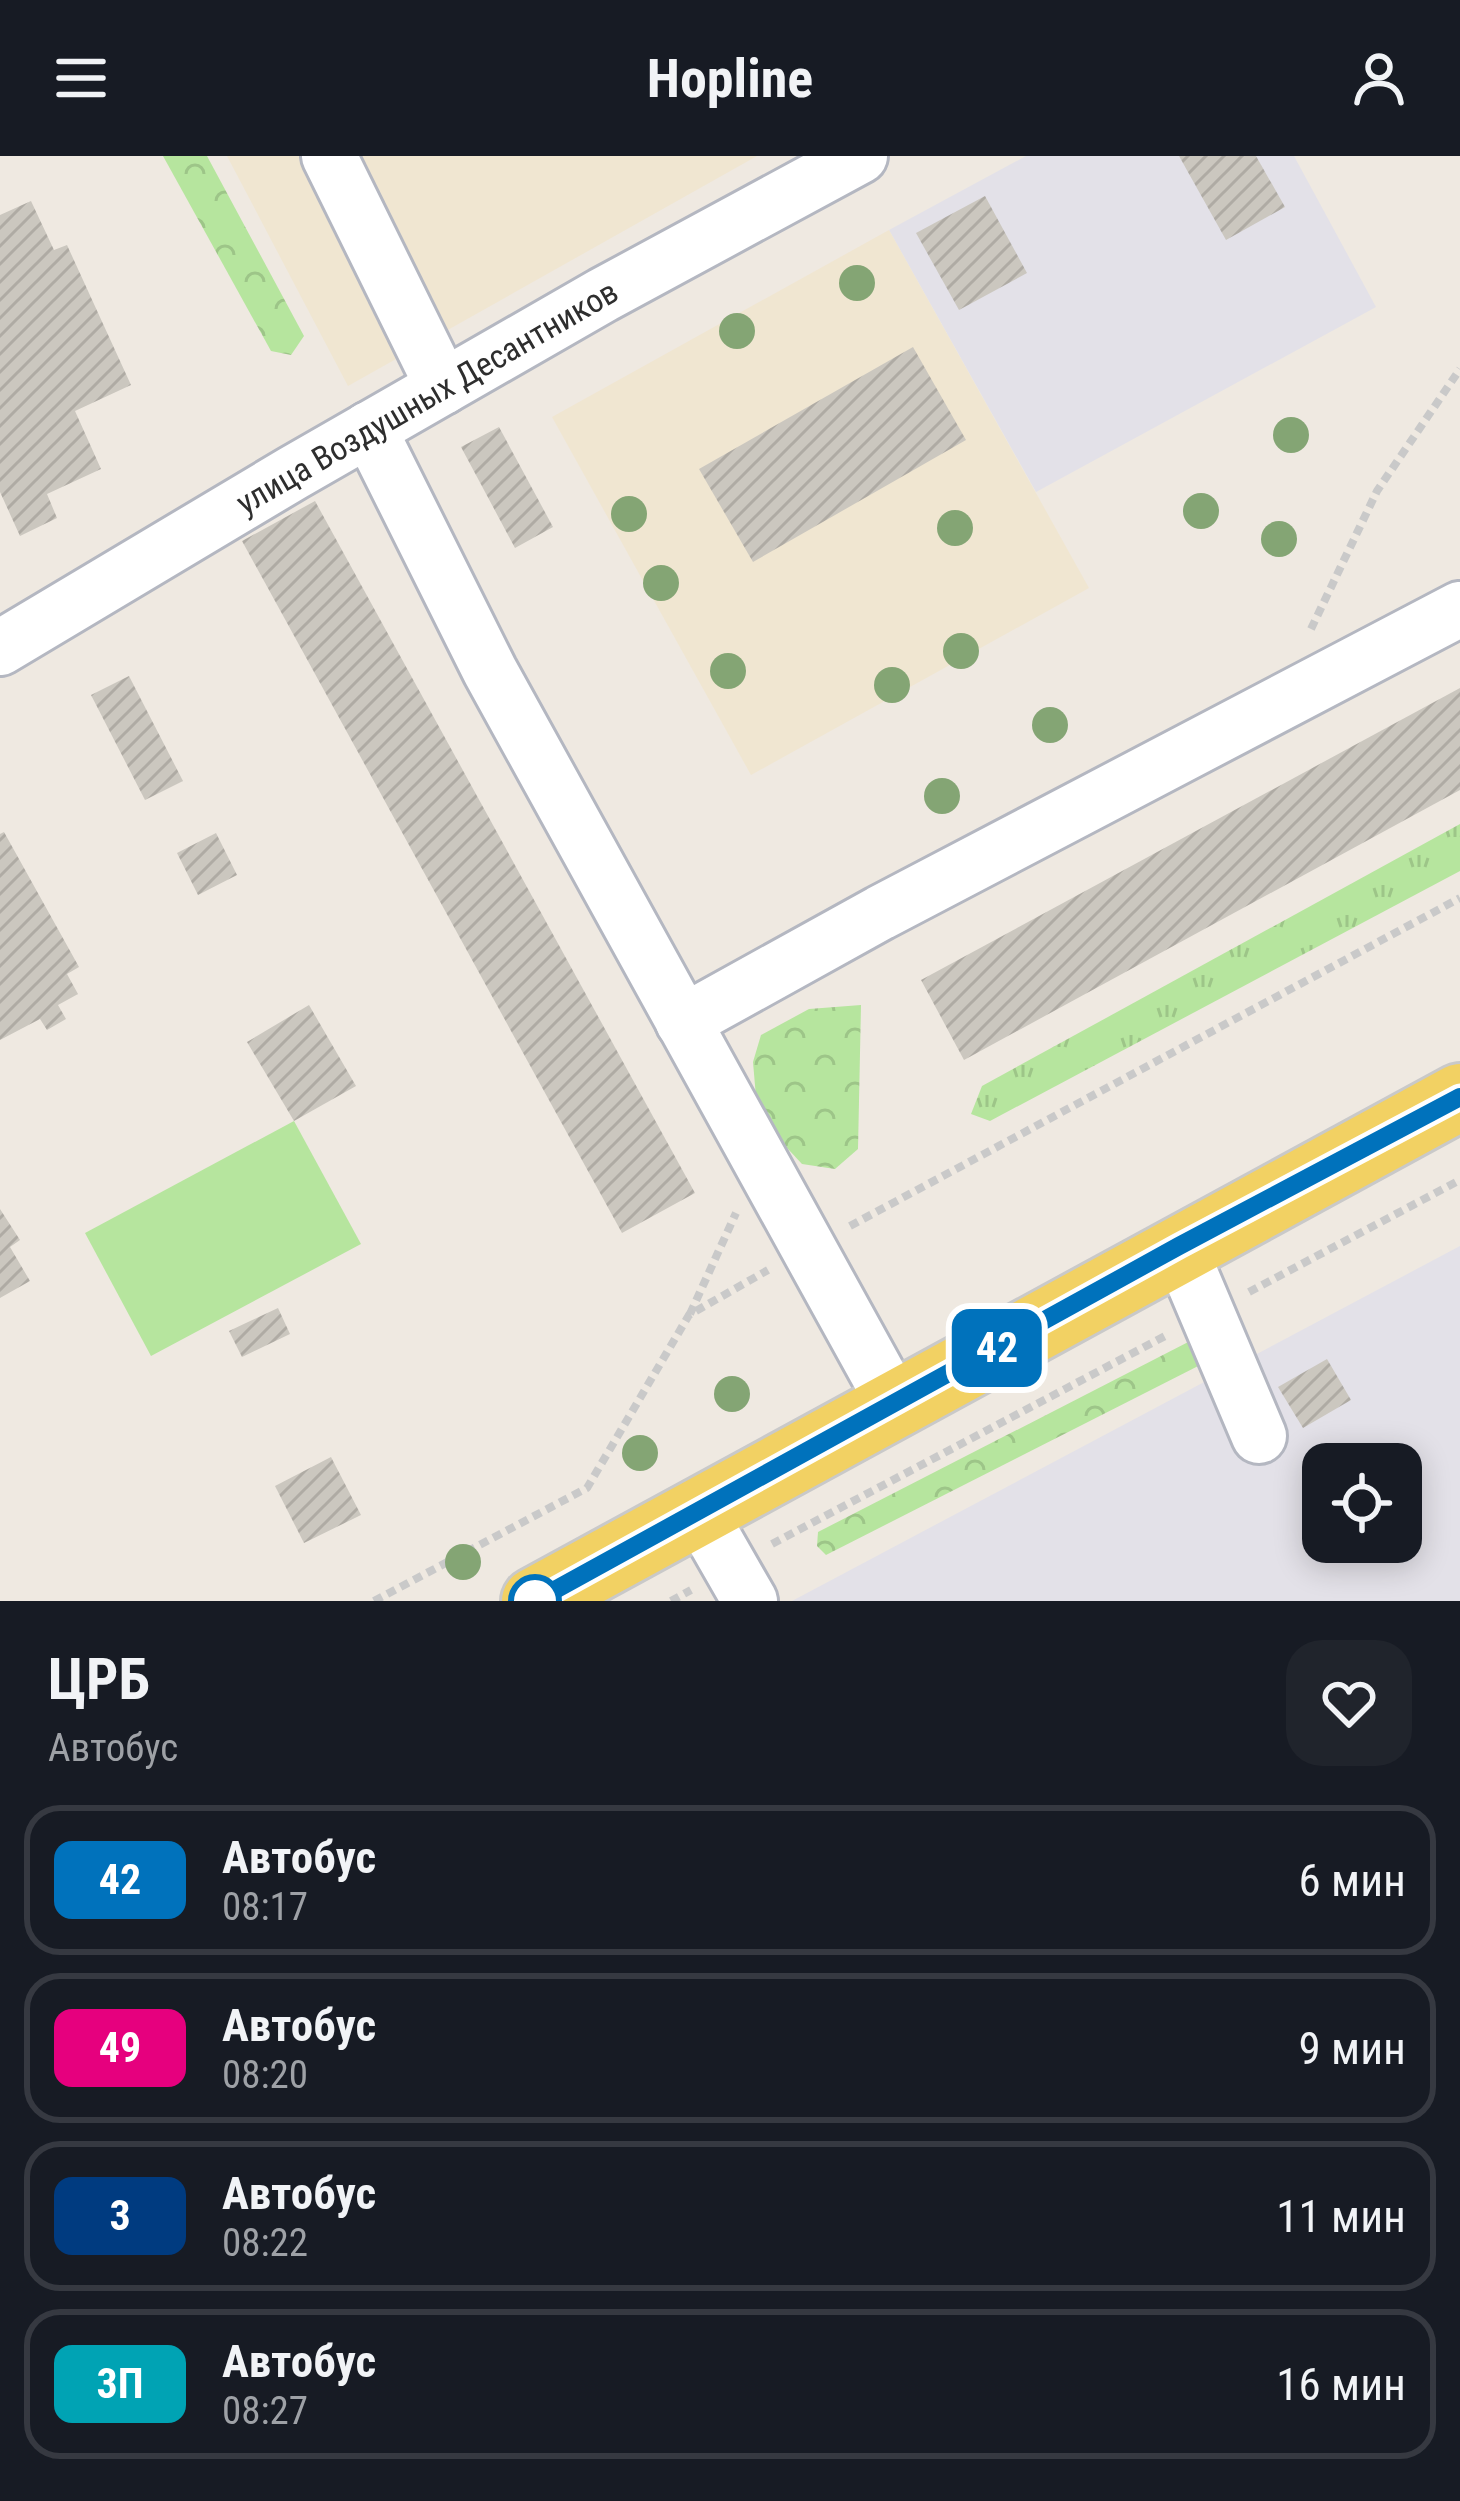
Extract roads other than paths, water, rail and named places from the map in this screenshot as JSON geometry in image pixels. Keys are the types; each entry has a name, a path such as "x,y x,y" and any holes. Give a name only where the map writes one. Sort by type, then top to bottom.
{"main road":[{"path":"535,1601 727,1560 895,1405 1179,1246 1460,1097"}],"street":[{"path":"329,156 443,387"},
{"name":"улица Воздушных Десантников","path":"0,648 443,387 860,156"},
{"path":"370,429 490,671 895,1405"},
{"path":"683,1022 880,913 1460,609"},
{"path":"1179,1246 1259,1436"}]}
